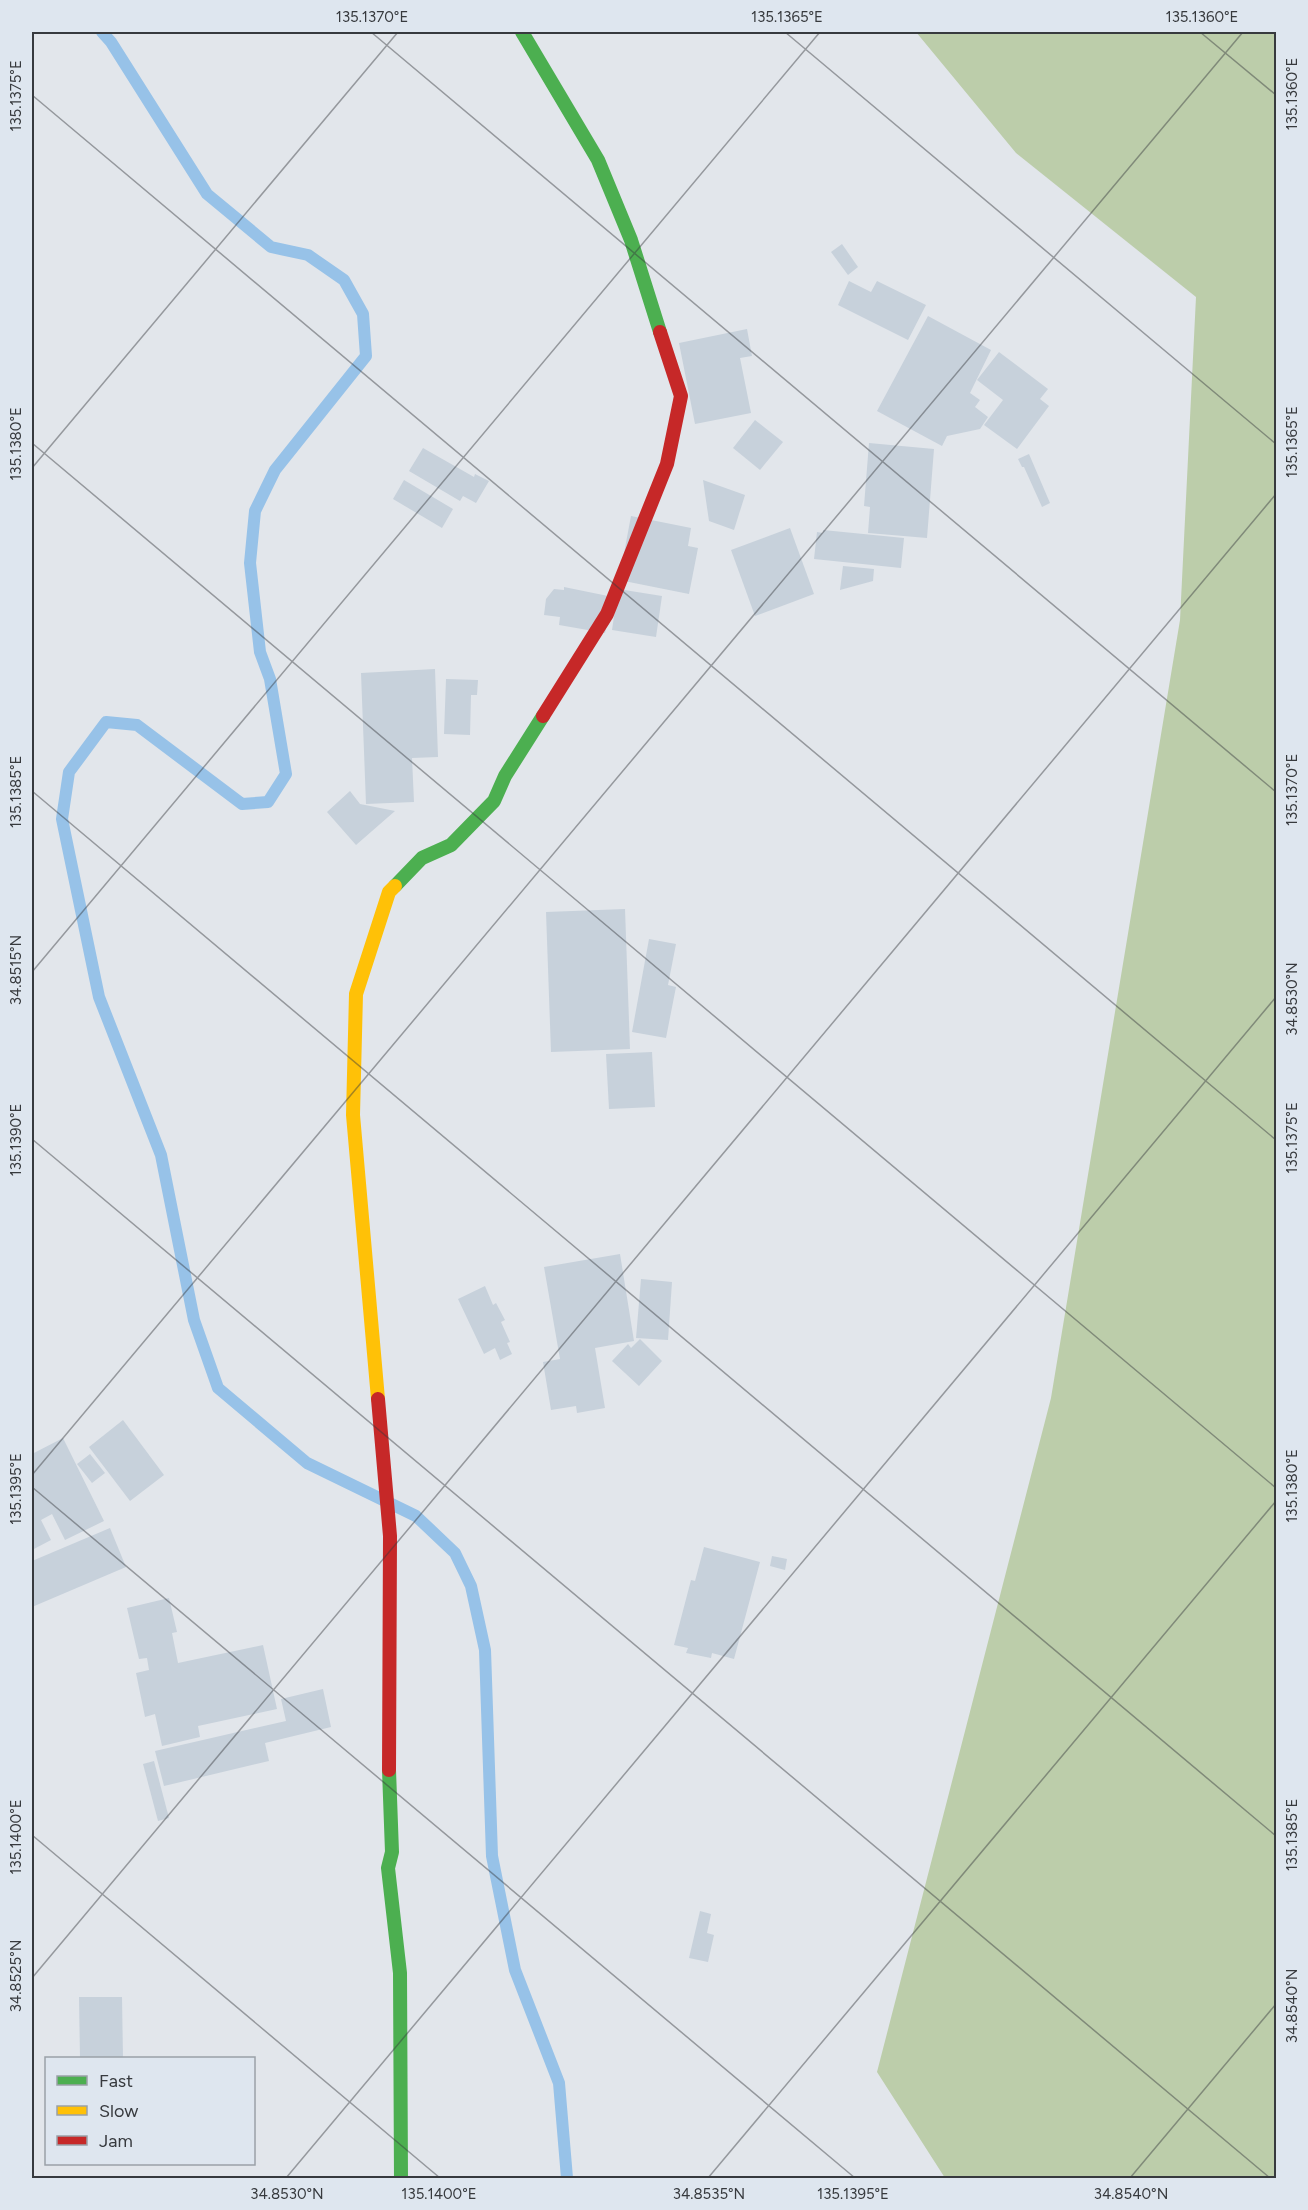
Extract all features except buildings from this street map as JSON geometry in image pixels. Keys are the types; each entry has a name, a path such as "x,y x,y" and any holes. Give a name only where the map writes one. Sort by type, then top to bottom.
{"street":[{"path":"401,2178 400,1973 388,1868 392,1852 388,1749 390,1536 353,1115 356,994 388,892 422,858 451,845 494,801 505,776 607,614 667,464 681,396 631,240 598,160 522,32"}],"green space":[{"path":"916,32 1276,32 1276,2178 945,2178 877,2072 1051,1398 1180,620 1196,297 1016,153"}],"waterway":[{"path":"102,32 111,42 207,194 271,247 308,255 344,280 363,314 366,356 275,470 255,511 250,563 260,652 270,679 286,774 268,802 242,804 137,725 106,722 69,772 62,819 99,997 161,1155 194,1320 218,1388 307,1463 416,1516 455,1553 471,1586 485,1650 492,1856 515,1970 559,2083 567,2178"}],"traffic: fast":[{"path":"522,32 598,160 631,240 660,332"},
{"path":"395,886 422,858 451,845 494,801 505,776 543,716"},
{"path":"389,1770 392,1852 388,1868 400,1973 401,2178"}],"traffic: slow":[{"path":"378,1399 353,1115 356,994 389,892 395,886"}],"traffic: jam":[{"path":"543,716 607,614 667,464 681,396 660,332"},
{"path":"378,1399 390,1536 389,1770"}]}
